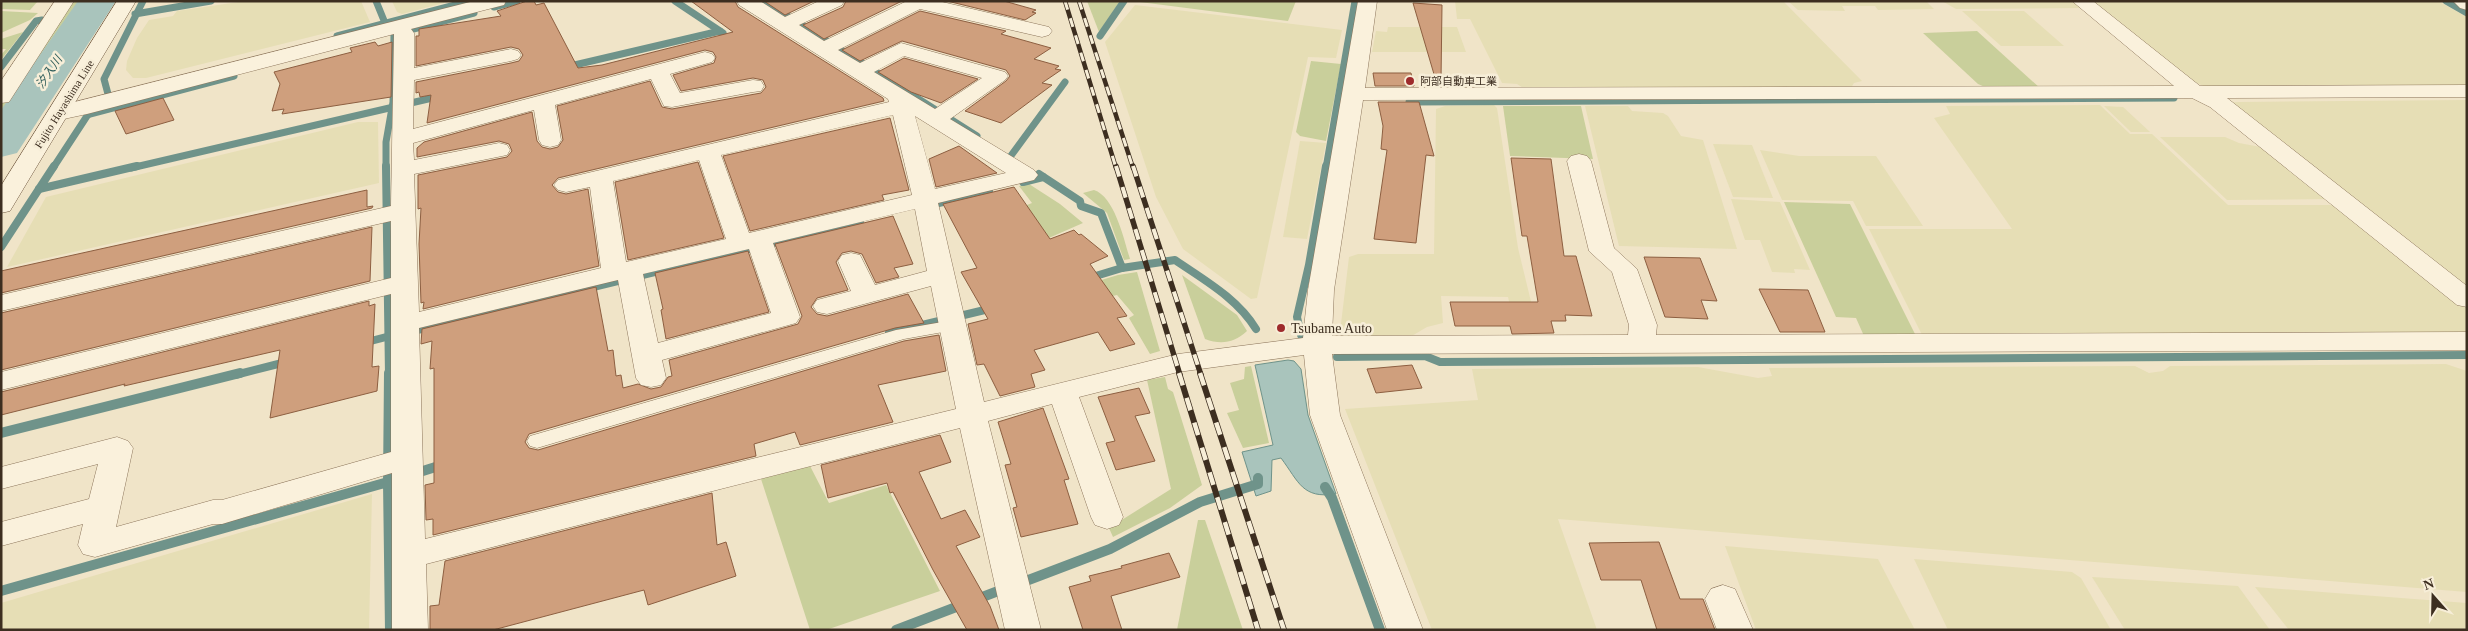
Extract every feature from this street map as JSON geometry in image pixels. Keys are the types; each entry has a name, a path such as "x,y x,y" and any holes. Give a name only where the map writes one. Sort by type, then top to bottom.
{"street":[{"path":"1,97 65,1"},
{"name":"Fujito Hayashima Line","path":"1,206 127,1"},
{"path":"59,112 87,107 402,30 497,1"},
{"path":"406,329 927,203 963,189 1026,175 940,115 899,101 865,68 790,22 746,1"},
{"path":"790,22 835,1"},
{"path":"983,16 1008,1"},
{"path":"1368,1 1321,290 1317,345 1325,415 1405,630"},
{"path":"2081,1 2467,298"},
{"path":"2462,1 2467,4"},
{"path":"829,46 924,3 1042,31"},
{"path":"402,30 404,76 402,170 391,214 392,287 406,329 398,468 409,556 410,630"},
{"path":"865,68 901,49 998,76 940,115"},
{"path":"404,76 512,55"},
{"path":"402,138 706,58"},
{"path":"656,71 663,79 672,101 753,86"},
{"path":"1354,94 2206,96 2467,91"},
{"path":"566,185 850,118 899,101"},
{"path":"899,101 927,203 972,415 1024,630"},
{"path":"544,102 550,140"},
{"path":"402,170 499,150"},
{"path":"600,177 649,366 786,317 755,244 708,152"},
{"path":"1579,161 1602,251 1624,269 1643,326 1641,344"},
{"path":"1,303 391,214"},
{"path":"851,261 866,296"},
{"path":"826,306 942,275"},
{"path":"1,381 392,287"},
{"path":"409,556 1178,363 1317,345 2467,341"},
{"path":"1062,392 1107,516"},
{"path":"1,478 117,448 95,545 213,512 222,512 398,468"},
{"path":"1,534 104,507"}],"lane":[{"path":"537,441 902,334 953,321"}],"shaded area":[{"path":"245,1 361,1 370,22 146,78 133,78 126,70 127,61 137,38 149,20 173,16 177,11"},
{"path":"392,1 451,1 402,14 397,12"},
{"path":"1455,1 1783,1 1862,81 1854,83 1851,88 1525,89 1517,84 1502,83 1470,19 1457,19"},
{"path":"1788,1 1926,1 1934,9 1878,10 1875,6 1842,6 1845,11 1798,10"},
{"path":"1942,1 2074,1 2082,8 1956,9"},
{"path":"2089,1 2438,1 2467,17 2467,86 2208,88 2192,81"},
{"path":"1135,5 1342,30 1336,58 1308,57 1257,298 1251,299 1183,249 1156,197 1105,42"},
{"path":"1962,11 2024,11 2064,46 2001,46"},
{"path":"1388,27 1457,27 1466,52 1372,52 1376,31 1387,32"},
{"path":"2467,100 2467,290 2226,103 2239,102"},
{"path":"1494,105 1497,108 1518,248 1534,314 1512,314 1508,297 1441,296 1443,323 1427,327 1410,337 1350,340 1340,332 1349,257 1358,254 1434,254 1436,109 1445,106"},
{"path":"2100,105 2130,134 2152,134 2228,205 2337,205 2386,241 2467,308 2467,332 1922,335 1869,229 2012,229 1934,118 1950,114 1946,106"},
{"path":"1585,106 1628,106 1632,111 1663,113 1668,116 1681,136 1703,140 1737,249 1619,246"},
{"path":"2104,106 2123,107 2150,132 2131,132"},
{"path":"358,122 378,122 379,183 7,267 46,197"},
{"path":"2160,137 2225,137 2239,143 2266,148 2330,199 2227,200"},
{"path":"1300,141 1326,143 1307,239 1283,237"},
{"path":"1713,144 1752,145 1773,198 1733,197"},
{"path":"1760,150 1799,156 1876,156 1923,226 1866,226 1853,201 1782,200"},
{"path":"1731,199 1780,202 1810,270 1794,269 1795,273 1772,272 1760,240 1745,240"},
{"path":"2446,364 2467,371 2467,592 1558,519 1597,630 1432,630 1345,409 1478,400 1472,369 1698,367 1758,378 1772,376 1769,368 2135,366 2149,373 2163,371 2170,366"},
{"path":"372,494 369,630 1,630 1,603"},
{"path":"1725,546 1878,559 1915,630 1756,630"},
{"path":"1914,559 2072,572 2081,578 2111,630 1948,630"},
{"path":"2092,577 2238,586 2270,630 2125,630"},
{"path":"2255,587 2467,603 2467,630 2289,630"}],"green space":[{"path":"1,1 38,1 30,10 1,9"},
{"path":"71,1 85,1 1,126 1,105"},
{"path":"1087,1 1120,1 1099,32"},
{"path":"1132,1 1296,1 1288,21"},
{"path":"1,11 38,13 30,20 1,33"},
{"path":"1977,31 2041,89 1985,87 1978,84 1923,33"},
{"path":"23,32 1,60 1,55 6,49 1,49 1,39"},
{"path":"1311,61 1341,64 1326,141 1300,136 1296,132"},
{"path":"1503,106 1581,106 1593,159 1510,156"},
{"path":"1029,184 1060,204 1083,223 1042,241 1003,215 1032,203 1019,186"},
{"path":"1094,190 1108,201 1113,210 1122,231 1130,259 1124,260 1107,213 1083,193"},
{"path":"1784,202 1850,204 1916,336 1864,336 1856,318 1836,317"},
{"path":"1137,272 1160,351 1150,354 1129,318 1134,315 1117,295 1088,302 1078,287 1118,275"},
{"path":"1182,275 1237,315 1247,331 1227,342 1205,339"},
{"path":"1251,366 1269,443 1243,448 1227,413 1239,410 1230,383 1244,379 1245,367"},
{"path":"1165,377 1168,389 1173,392 1202,485 1170,508 1113,537 1109,528 1171,489 1147,380"},
{"path":"809,464 829,503 886,485 940,591 826,630 810,630 761,479"},
{"path":"1198,520 1205,520 1243,630 1177,630"}],"water":[{"path":"1288,360 1294,361 1301,369 1308,415 1336,494 1325,495 1308,491 1297,481 1281,458 1272,460 1271,491 1256,496 1242,452 1273,445 1255,365"}],"building":[{"path":"527,1 534,1 536,5 544,3 578,68 602,65 733,32 691,1 735,1 738,7 883,98 884,101 558,178 552,185 558,192 566,194 588,189 599,266 423,309 424,302 421,303 419,244 421,208 418,209 418,175 507,157 512,151 509,144 499,141 417,157 417,148 424,142 532,112 537,141 542,147 550,149 558,147 563,140 557,106 650,81 662,107 672,109 761,93 766,87 763,80 753,78 681,91 673,75 714,63 716,57 713,52 705,50 427,123 431,95 420,97 419,92 416,93 416,82 519,61 523,55 519,49 511,47 416,66 416,36 419,36 419,29 501,16 497,11"},
{"path":"764,1 814,1 785,15"},
{"path":"846,1 902,1 824,39 803,25 843,7"},
{"path":"947,1 1004,1 1036,10 1032,12 1036,13 1025,20"},
{"path":"1413,3 1442,5 1441,80 1436,81"},
{"path":"920,11 1006,31 1001,34 1051,48 1034,59 1059,66 1055,69 1061,70 1042,83 1052,85 1001,123 965,111 1006,81 1010,76 1006,70 902,41 860,61 842,50"},
{"path":"375,42 378,46 392,42 391,97 282,114 284,109 272,111 280,84 274,72 352,52 350,48"},
{"path":"904,58 978,79 941,103 911,92 878,72"},
{"path":"1373,73 1411,73 1414,86 1375,86"},
{"path":"163,98 174,120 126,134 115,111"},
{"path":"1378,102 1419,102 1434,156 1426,155 1416,243 1374,239 1387,150 1381,149 1383,126"},
{"path":"890,118 909,190 882,195 884,200 750,231 723,156"},
{"path":"959,146 997,173 936,187 929,159"},
{"path":"1511,158 1551,159 1564,256 1576,256 1592,316 1565,315 1566,321 1551,321 1554,333 1512,334 1510,326 1455,326 1450,302 1538,302 1527,236 1522,236"},
{"path":"698,162 724,238 628,260 615,182"},
{"path":"1014,187 1050,239 1074,230 1108,256 1090,264 1127,316 1117,318 1135,344 1110,351 1098,332 1034,350 1045,370 1031,374 1035,387 1000,396 984,364 977,365 968,324 988,319 961,272 977,268 943,204"},
{"path":"367,190 367,207 373,206 372,208 1,293 1,271"},
{"path":"893,216 913,264 894,268 899,277 876,283 862,254 851,251 842,253 836,262 848,290 817,298 811,307 817,314 827,316 908,294 924,323 895,328 529,434 525,442 529,448 538,450 904,341 939,335 946,371 878,385 893,422 800,445 795,432 754,444 756,456 433,535 433,519 426,520 425,485 434,483 434,368 430,369 432,341 421,344 422,329 596,287 608,351 613,350 616,376 621,375 623,388 638,384 651,389 661,387 668,377 672,376 669,360 798,324 802,316 775,244"},
{"path":"372,227 370,281 1,370 1,313"},
{"path":"748,251 769,312 666,339 661,310 663,309 655,273"},
{"path":"1644,257 1700,258 1717,301 1701,300 1708,319 1665,317"},
{"path":"1759,289 1808,290 1825,332 1780,332"},
{"path":"369,301 369,306 375,304 372,367 379,366 377,391 270,418 280,350 124,386 125,384 1,415 1,392"},
{"path":"1412,365 1422,388 1376,393 1367,369"},
{"path":"1139,388 1150,413 1135,416 1155,461 1116,470 1106,443 1115,441 1098,397"},
{"path":"1043,408 1069,479 1064,480 1078,524 1021,537 1013,508 1017,507 1005,465 1011,464 998,422"},
{"path":"940,435 951,462 919,472 941,519 965,510 980,537 956,546 990,606 999,630 967,630 933,570 893,492 890,493 887,483 828,498 821,465"},
{"path":"712,493 717,545 726,542 736,576 648,605 644,590 493,630 430,630 430,606 439,605 445,561"},
{"path":"1659,542 1680,599 1703,599 1715,630 1657,630 1641,580 1601,580 1589,543"},
{"path":"1169,553 1180,577 1111,596 1122,630 1083,630 1069,587 1091,581 1089,576"}],"waterway":[{"name":"汐入川","path":"1,143 97,1"},
{"path":"137,14 143,1"},
{"path":"137,14 211,1"},
{"path":"376,1 385,23"},
{"path":"337,36 470,1"},
{"path":"494,7 517,1"},
{"path":"675,1 720,31"},
{"path":"764,1 977,136"},
{"path":"1100,36 1124,1"},
{"path":"1326,168 1355,1"},
{"path":"2446,1 2467,13"},
{"path":"402,32 474,13"},
{"path":"77,16 88,14"},
{"path":"108,94 104,79 137,14"},
{"path":"1,67 36,21 42,20"},
{"path":"566,67 720,31"},
{"path":"392,107 394,34"},
{"path":"90,114 234,76"},
{"path":"1010,157 1065,82"},
{"path":"392,107 441,96"},
{"path":"1409,102 2174,98"},
{"path":"53,168 87,116 99,105"},
{"path":"131,168 392,107"},
{"path":"386,166 386,142 392,107"},
{"path":"1,247 54,166"},
{"path":"39,189 137,166"},
{"path":"386,166 388,336"},
{"path":"1301,335 1297,317 1309,265 1326,166"},
{"path":"1039,174 1080,201 1081,206 1101,213 1122,268"},
{"path":"1023,182 1043,177"},
{"path":"926,206 989,191"},
{"path":"409,332 860,222"},
{"path":"1122,268 1175,260 1230,299 1256,329"},
{"path":"1089,278 1122,268"},
{"path":"889,333 993,308"},
{"path":"388,336 394,335"},
{"path":"363,343 388,336"},
{"path":"388,336 389,374"},
{"path":"1337,357 1425,356 1440,362 2467,355"},
{"path":"235,375 290,361"},
{"path":"1,433 240,373"},
{"path":"388,482 389,374"},
{"path":"388,482 445,464"},
{"path":"1018,584 1110,549 1200,502 1258,484 1258,478"},
{"path":"1,591 388,482"},
{"path":"388,482 390,630"},
{"path":"1325,487 1332,498 1380,630"},
{"path":"896,630 1006,588"}],"railway":[{"path":"1065,1 1116,168"},
{"path":"1079,1 1133,168"},
{"path":"1116,166 1180,375"},
{"path":"1133,166 1201,375"},
{"path":"1179,373 1258,630"},
{"path":"1200,373 1284,630"}],"place":[{"name":"阿部自動車工業","path":"1410,81"},
{"name":"Tsubame Auto","path":"1281,328"}]}
